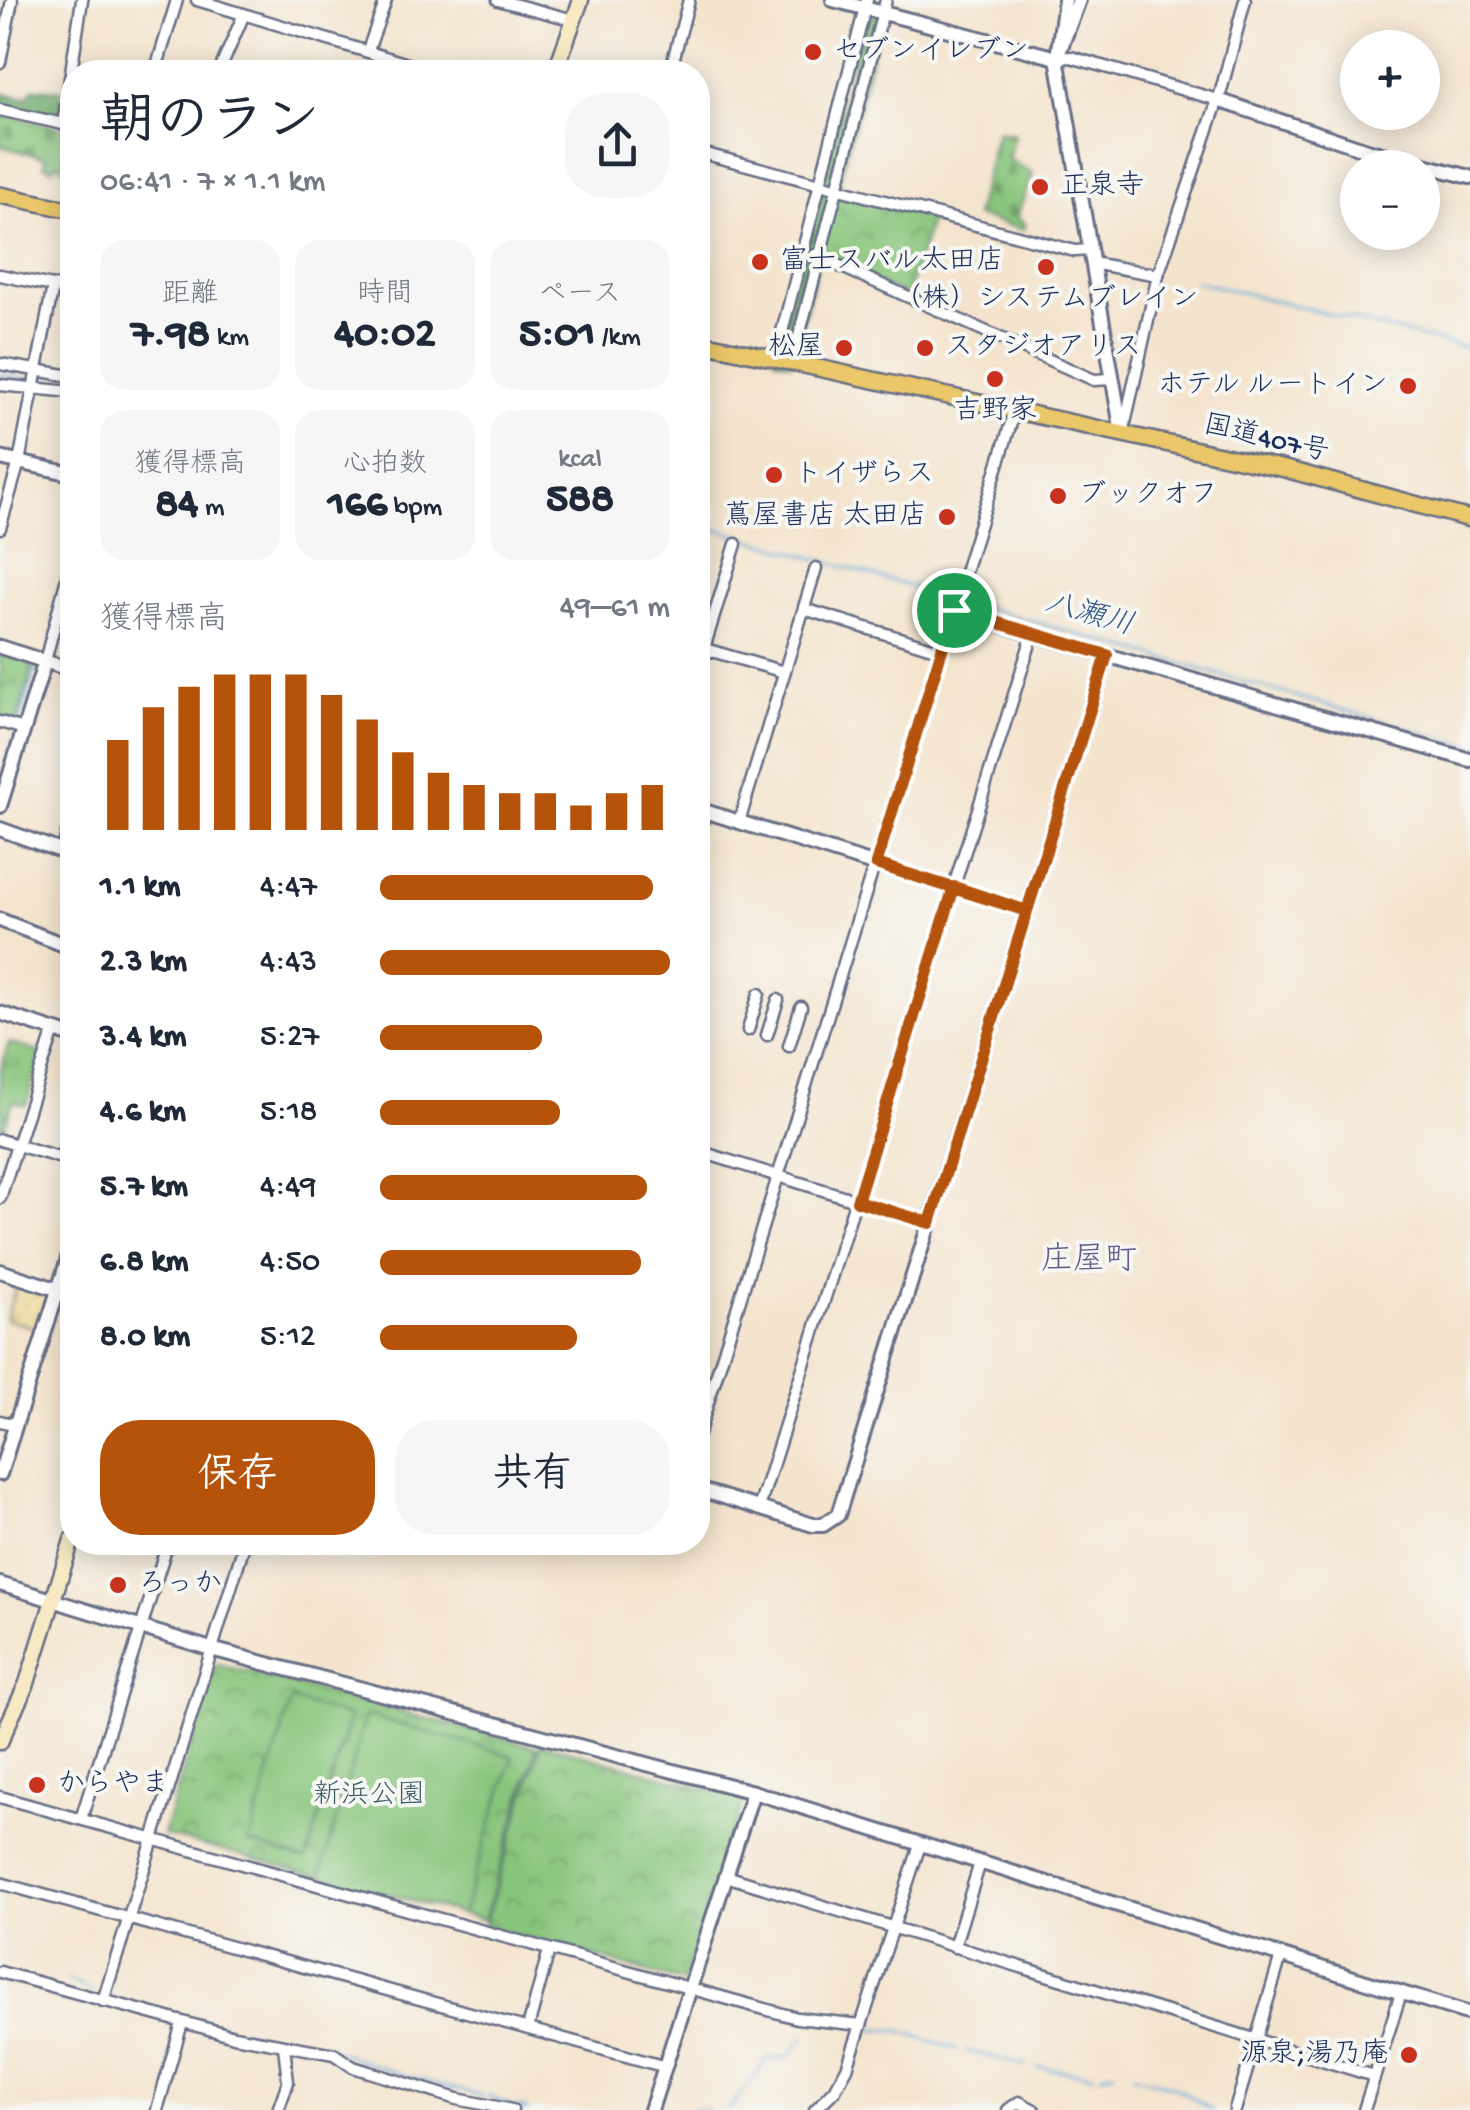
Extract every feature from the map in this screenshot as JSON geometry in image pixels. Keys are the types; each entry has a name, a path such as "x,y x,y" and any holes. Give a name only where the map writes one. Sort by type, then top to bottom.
{"highway":[{"path":"0,195 60,208"},
{"name":"国道407号","path":"710,345 1285,469 1470,519"}],"main road":[{"path":"559,60 581,0"},
{"path":"0,1742 26,1683 67,1555"}],"street":[{"path":"0,62 12,0"},
{"path":"75,60 82,0"},
{"path":"159,60 177,0"},
{"path":"197,0 398,60"},
{"path":"368,50 386,0"},
{"path":"498,0 574,20"},
{"path":"673,60 689,0"},
{"path":"833,0 885,6 1057,58 1071,57 1218,100 1370,151 1470,177"},
{"path":"1066,0 1057,58 1122,433"},
{"path":"1057,58 1078,0"},
{"path":"1122,433 1158,274 1218,100 1244,0"},
{"path":"775,359 865,4"},
{"path":"792,363 885,6"},
{"path":"224,60 244,14"},
{"path":"0,110 60,123"},
{"path":"710,155 1158,274"},
{"path":"804,250 1094,380 1112,382 1124,390 1135,388"},
{"path":"0,275 60,287"},
{"path":"0,528 19,462 53,286"},
{"path":"0,364 60,388"},
{"path":"0,385 60,377"},
{"path":"710,1397 1014,410"},
{"path":"0,458 60,471"},
{"path":"710,618 736,544"},
{"path":"739,822 816,568"},
{"path":"0,806 60,604"},
{"path":"956,604 1033,634 1470,760"},
{"path":"804,609 942,651"},
{"path":"759,1508 1033,634"},
{"path":"0,647 60,666"},
{"path":"710,650 784,672"},
{"path":"710,1493 813,1525 823,1525 838,1515 1107,655"},
{"path":"0,722 24,729"},
{"path":"710,813 1027,911"},
{"path":"0,829 60,850"},
{"path":"0,920 60,943"},
{"path":"748,1030 759,994"},
{"path":"767,1036 778,1000"},
{"path":"789,1046 801,1008"},
{"path":"0,1012 60,1032"},
{"path":"0,1198 54,1030"},
{"path":"0,1140 60,1158"},
{"path":"710,1154 930,1223"},
{"path":"0,1271 60,1290"},
{"path":"0,1474 60,1308"},
{"path":"0,1421 16,1424"},
{"path":"81,1820 164,1555"},
{"path":"103,2001 241,1555"},
{"path":"0,1584 212,1650 753,1792 1470,2014"},
{"path":"651,2110 753,1792"},
{"path":"0,1797 690,1990 798,2018 862,2025"},
{"path":"815,2110 836,2090 862,2025 920,1844"},
{"path":"954,1947 980,1863"},
{"path":"726,1876 1374,2076"},
{"path":"0,1882 666,2066"},
{"path":"528,2028 549,1950"},
{"path":"1235,2110 1281,1956"},
{"path":"0,1972 14,1979 60,1984 103,2001 182,2023 334,2054 366,2071 512,2110"},
{"path":"1364,2110 1401,1993"},
{"path":"156,2110 182,2023"},
{"path":"278,2110 288,2082 284,2046"},
{"path":"1008,2110 1020,2102 1034,2110"}],"green space":[{"path":"868,0 886,0 792,363 775,359"},
{"path":"34,88 60,90 60,115 0,106 1,94 27,97"},
{"path":"0,114 60,127 60,165 57,163 52,169 44,165 47,158 0,146"},
{"path":"997,131 1014,134 1008,159 1033,173 1016,218 1025,223 1024,230 975,216"},
{"path":"837,188 933,211 907,296 820,257"},
{"path":"0,653 34,663 17,721 0,716"},
{"path":"9,1043 42,1053 26,1105 13,1101 2,1135 0,1072"},
{"name":"新浜公園","path":"216,1664 537,1747 484,1920 163,1835"},
{"path":"291,1700 350,1717 306,1860 249,1843"},
{"path":"366,1715 513,1756 462,1914 320,1876"},
{"path":"541,1743 744,1799 684,1982 484,1926"}],"sand":[{"path":"17,1283 50,1296 40,1330 6,1319"}],"waterway":[{"path":"1195,281 1470,349"},
{"name":"八瀬川","path":"0,375 33,380"},
{"name":"八瀬川","path":"41,380 60,381"},
{"name":"八瀬川","path":"710,528 950,598"},
{"name":"八瀬川","path":"958,600 1470,746"},
{"path":"20,720 37,664"},
{"path":"0,784 15,735"},
{"path":"67,1979 92,1992"},
{"path":"868,2028 901,2031 957,2049"},
{"path":"242,2031 284,2040"},
{"path":"729,2110 767,2059 789,2057 805,2036"},
{"path":"326,2047 404,2076"},
{"path":"966,2051 1026,2065"},
{"path":"1038,2067 1093,2075"},
{"path":"1101,2076 1114,2071"},
{"path":"1133,2075 1175,2087 1212,2110"},
{"path":"409,2077 483,2096"},
{"path":"487,2096 509,2105"},
{"path":"517,2107 528,2110"},
{"path":"692,2110 708,2110"}],"place":[{"name":"セブンイレブン","path":"813,52"},
{"name":"正泉寺","path":"1040,187"},
{"name":"富士スバル太田店","path":"760,262"},
{"name":"（株）システムブレイン","path":"1046,267"},
{"name":"松屋","path":"844,348"},
{"name":"スタジオアリス","path":"925,348"},
{"name":"吉野家","path":"995,379"},
{"name":"ホテル ルートイン","path":"1408,386"},
{"name":"トイザらス","path":"774,475"},
{"name":"ブックオフ","path":"1058,496"},
{"name":"蔦屋書店 太田店","path":"947,517"},
{"name":"ろっか","path":"118,1585"},
{"name":"からやま","path":"37,1785"},
{"name":"源泉;湯乃庵","path":"1409,2055"}],"district":[{"name":"庄屋町","path":"1089,1262"}],"route":[{"path":"954,610 876,864 954,887 1027,911 930,1223 857,1201 954,887 1027,911 1107,655 954,610"}]}
